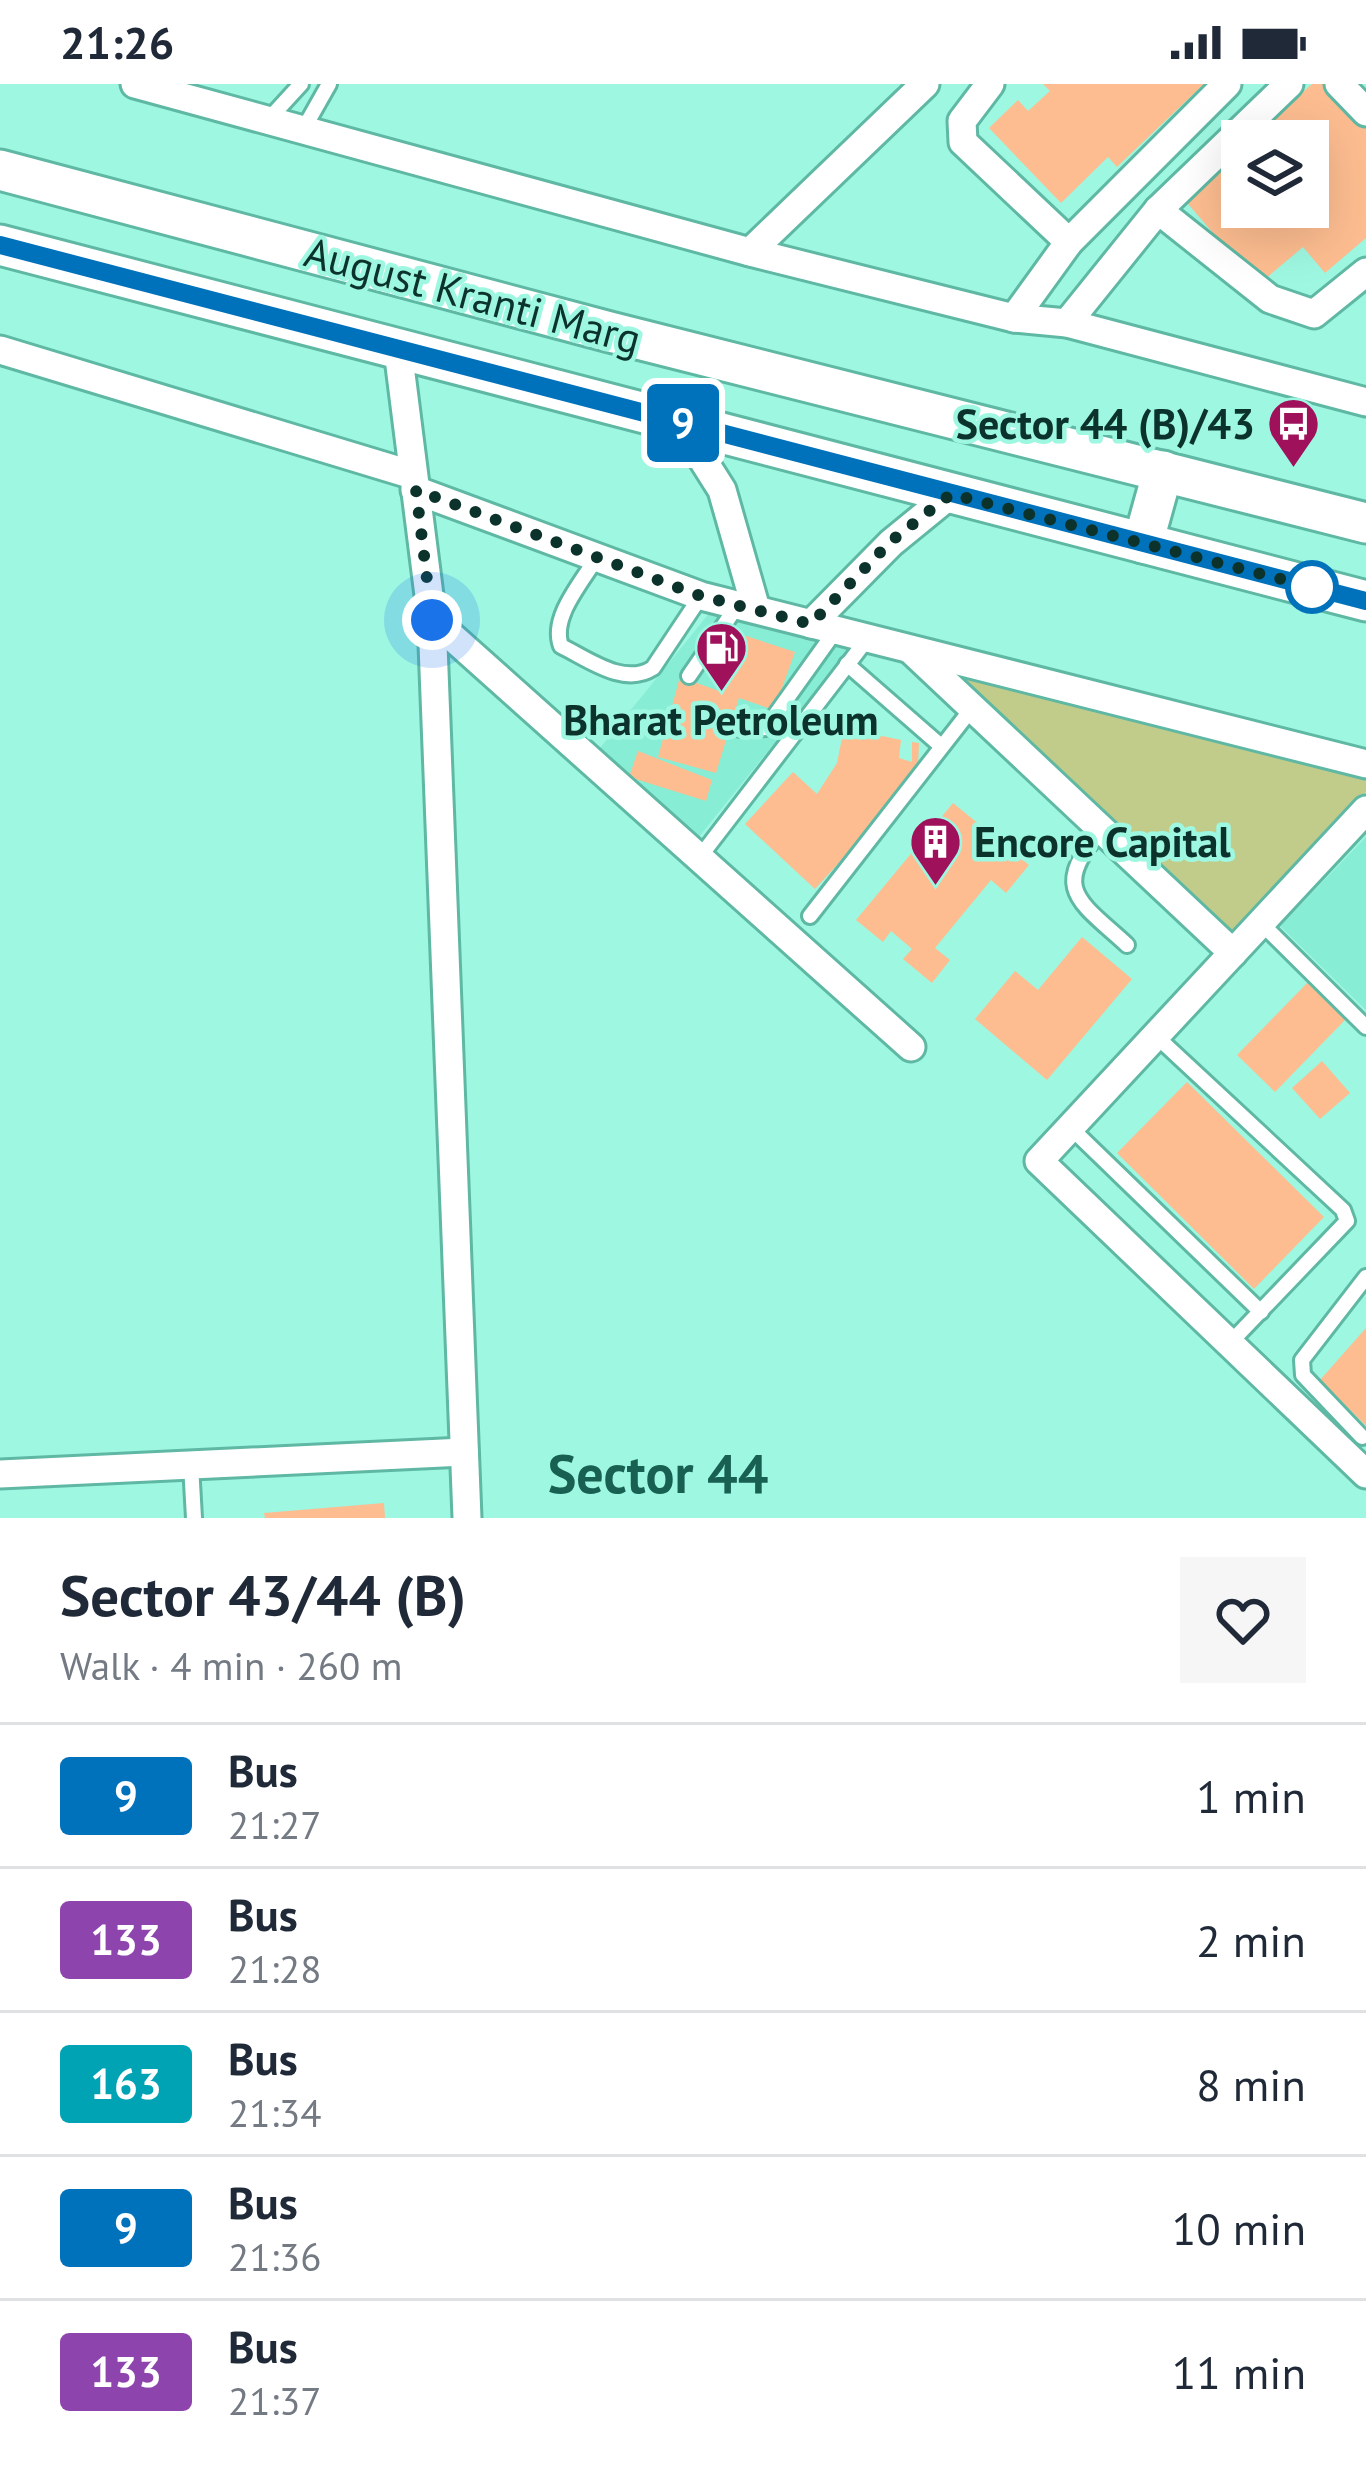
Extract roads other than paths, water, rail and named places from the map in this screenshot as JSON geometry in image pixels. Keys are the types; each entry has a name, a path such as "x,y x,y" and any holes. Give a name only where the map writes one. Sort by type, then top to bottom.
{"main road":[{"name":"August Kranti Marg","path":"0,170 633,338 1366,523"},
{"name":"August Kranti Marg","path":"0,245 1366,601"},
{"path":"1143,543 1163,470"}],"street":[{"path":"136,84 750,252 1014,318 1067,322 1366,402"},
{"path":"750,252 926,84"},
{"path":"990,84 962,121 963,142 1069,242"},
{"path":"1014,318 1069,242 1227,84"},
{"path":"1067,322 1159,211 1289,84"},
{"path":"1340,84 1366,112"},
{"path":"1159,211 1270,299 1314,314 1331,305 1366,272"},
{"path":"0,350 414,483 701,596 1366,764"},
{"path":"398,350 432,620 467,1518"},
{"path":"679,422 722,490 747,606"},
{"path":"823,627 890,542 951,494"},
{"path":"432,620 910,1047"},
{"path":"910,649 1233,953"},
{"path":"1366,811 1039,1161 1229,1343 1358,1444 1366,1474"},
{"path":"0,1474 464,1452"}],"lane":[{"path":"268,120 301,84"},
{"path":"303,130 329,84"},
{"path":"597,557 562,616 557,636 561,646 616,674 641,676 653,668 701,596"},
{"path":"689,676 747,606"},
{"path":"740,729 766,728 823,627"},
{"path":"699,857 868,638"},
{"path":"847,664 941,746"},
{"path":"810,916 973,707"},
{"path":"1101,831 1076,861 1073,888 1077,899 1126,945"},
{"path":"1261,923 1366,1027"},
{"path":"1156,1036 1343,1210 1347,1221 1229,1343"},
{"path":"1070,1127 1261,1312"},
{"path":"1358,1444 1303,1375 1302,1360 1366,1276"},
{"path":"191,1465 194,1518"}],"place":[{"name":"Sector 44 (B)/43","path":"1294,469"},
{"name":"Bharat Petroleum","path":"721,693"},
{"name":"Encore Capital","path":"935,887"}],"district":[{"name":"Sector 44","path":"658,1473"}]}
